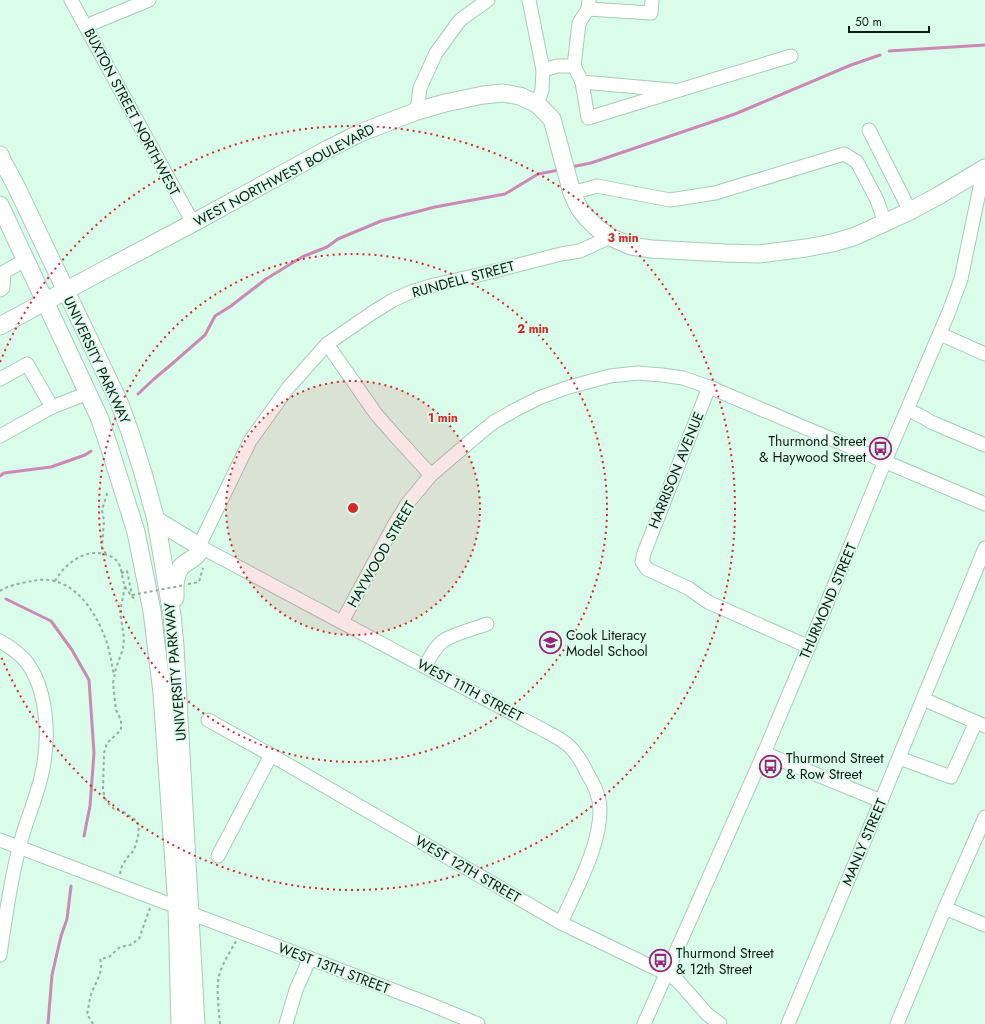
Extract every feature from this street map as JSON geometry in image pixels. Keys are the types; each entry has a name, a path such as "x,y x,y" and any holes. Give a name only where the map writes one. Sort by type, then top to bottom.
{"main road":[{"name":"WEST NORTHWEST BOULEVARD","path":"0,326 354,136 417,111 445,103 484,95 503,93 520,96 537,104 552,118 566,176 572,193 587,218 597,228 610,237 631,246 651,249 759,254 832,243 885,223 910,211 938,196 984,166"},
{"name":"UNIVERSITY PARKWAY","path":"0,155 119,402 143,473 156,520 172,616 175,646 184,910 180,1024"},
{"name":"UNIVERSITY PARKWAY","path":"0,205 99,417 136,532 152,612 162,693 196,1024"},
{"path":"156,520 199,546 200,549 199,553 181,566 176,577 172,616"}],"street":[{"name":"BUXTON STREET NORTHWEST","path":"71,0 193,223"},
{"path":"86,26 149,0"},
{"path":"417,111 420,88 436,53 460,20 488,0"},
{"path":"530,0 543,70 542,90 537,104"},
{"path":"652,0 652,12 588,5 579,23 574,66 582,82 588,118 791,56"},
{"path":"543,70 557,66 574,66"},
{"path":"582,82 678,91"},
{"path":"869,130 910,211"},
{"path":"572,193 598,186 670,200 714,193 844,154 857,162 877,200 885,223"},
{"name":"THURMOND STREET","path":"644,1024 764,753 885,461 948,314 961,279 984,166"},
{"name":"RUNDELL STREET","path":"199,546 250,441 288,388 327,344 393,300 411,292 561,254 580,251 610,237"},
{"path":"0,290 4,288 4,272 25,260"},
{"path":"940,334 985,354"},
{"path":"327,344 376,414 396,438 432,475"},
{"path":"0,379 27,364 51,404"},
{"name":"HAYWOOD STREET","path":"342,622 407,504 432,475 494,422 515,410 541,397 569,387 610,376 637,373 662,374 683,378 709,387 985,504"},
{"name":"HARRISON AVENUE","path":"709,387 644,553 642,562 647,569 688,588 708,602 809,647"},
{"path":"0,427 51,404 88,393"},
{"path":"0,436 51,404"},
{"path":"908,410 931,422 985,445"},
{"name":"WEST 11TH STREET","path":"199,546 541,728 572,748 592,781 597,794 600,809 595,842 587,865 561,922"},
{"name":"MANLY STREET","path":"788,1024 985,548"},
{"path":"425,666 434,650 443,641 455,635 488,624"},
{"path":"0,641 7,644 19,654 33,672 40,691 46,729 46,754 42,773 19,847 3,914 0,955"},
{"path":"899,758 951,777 981,724 923,699"},
{"name":"WEST 12TH STREET","path":"208,720 561,922 667,974 677,980 707,1014 720,1024"},
{"path":"764,753 881,801"},
{"path":"218,856 271,755"},
{"path":"896,1024 985,817"},
{"name":"WEST 13TH STREET","path":"0,840 310,958 478,1024"},
{"path":"945,908 985,925"},
{"path":"286,1024 296,990 310,958"}],"path":[{"path":"107,555 102,547 104,521 102,510 111,482 119,478"},
{"path":"55,581 62,571 75,560 90,553 102,553 115,558 120,566 125,586 137,604"},
{"path":"122,573 127,571 132,595 198,582"},
{"path":"0,591 21,583 41,579 55,581 68,586 81,597 93,612 104,636 112,669 115,675"},
{"path":"117,884 126,858 134,850 138,837 139,825 134,819 124,812 114,809 106,801 103,790 104,753 107,743 121,730 121,720 116,710 113,683 116,668 124,649 120,612 125,586"},
{"path":"93,1024 87,1014 92,993 100,976 100,959 109,957 120,947 130,945 139,939 153,898"},
{"path":"220,1024 218,977 242,932"}],"waterway":[{"path":"889,51 985,45"},
{"path":"571,167 591,163 735,114 851,65 880,55"},
{"path":"138,394 205,335 215,316 231,306 266,279 302,257 327,247 338,239 381,221 435,207 505,194 538,174 559,170"},
{"path":"0,476 4,473 51,467 85,455 91,451"},
{"path":"6,599 51,621 72,650 89,680 94,753 90,806 84,836"},
{"path":"48,1024 52,975 61,936 67,919 71,886"}],"place":[{"name":"Thurmond Street & Haywood Street","path":"881,449"},
{"name":"Cook Literacy Model School","path":"550,643"},
{"name":"Thurmond Street & Row Street","path":"770,766"},
{"name":"Thurmond Street & 12th Street","path":"661,961"}]}
